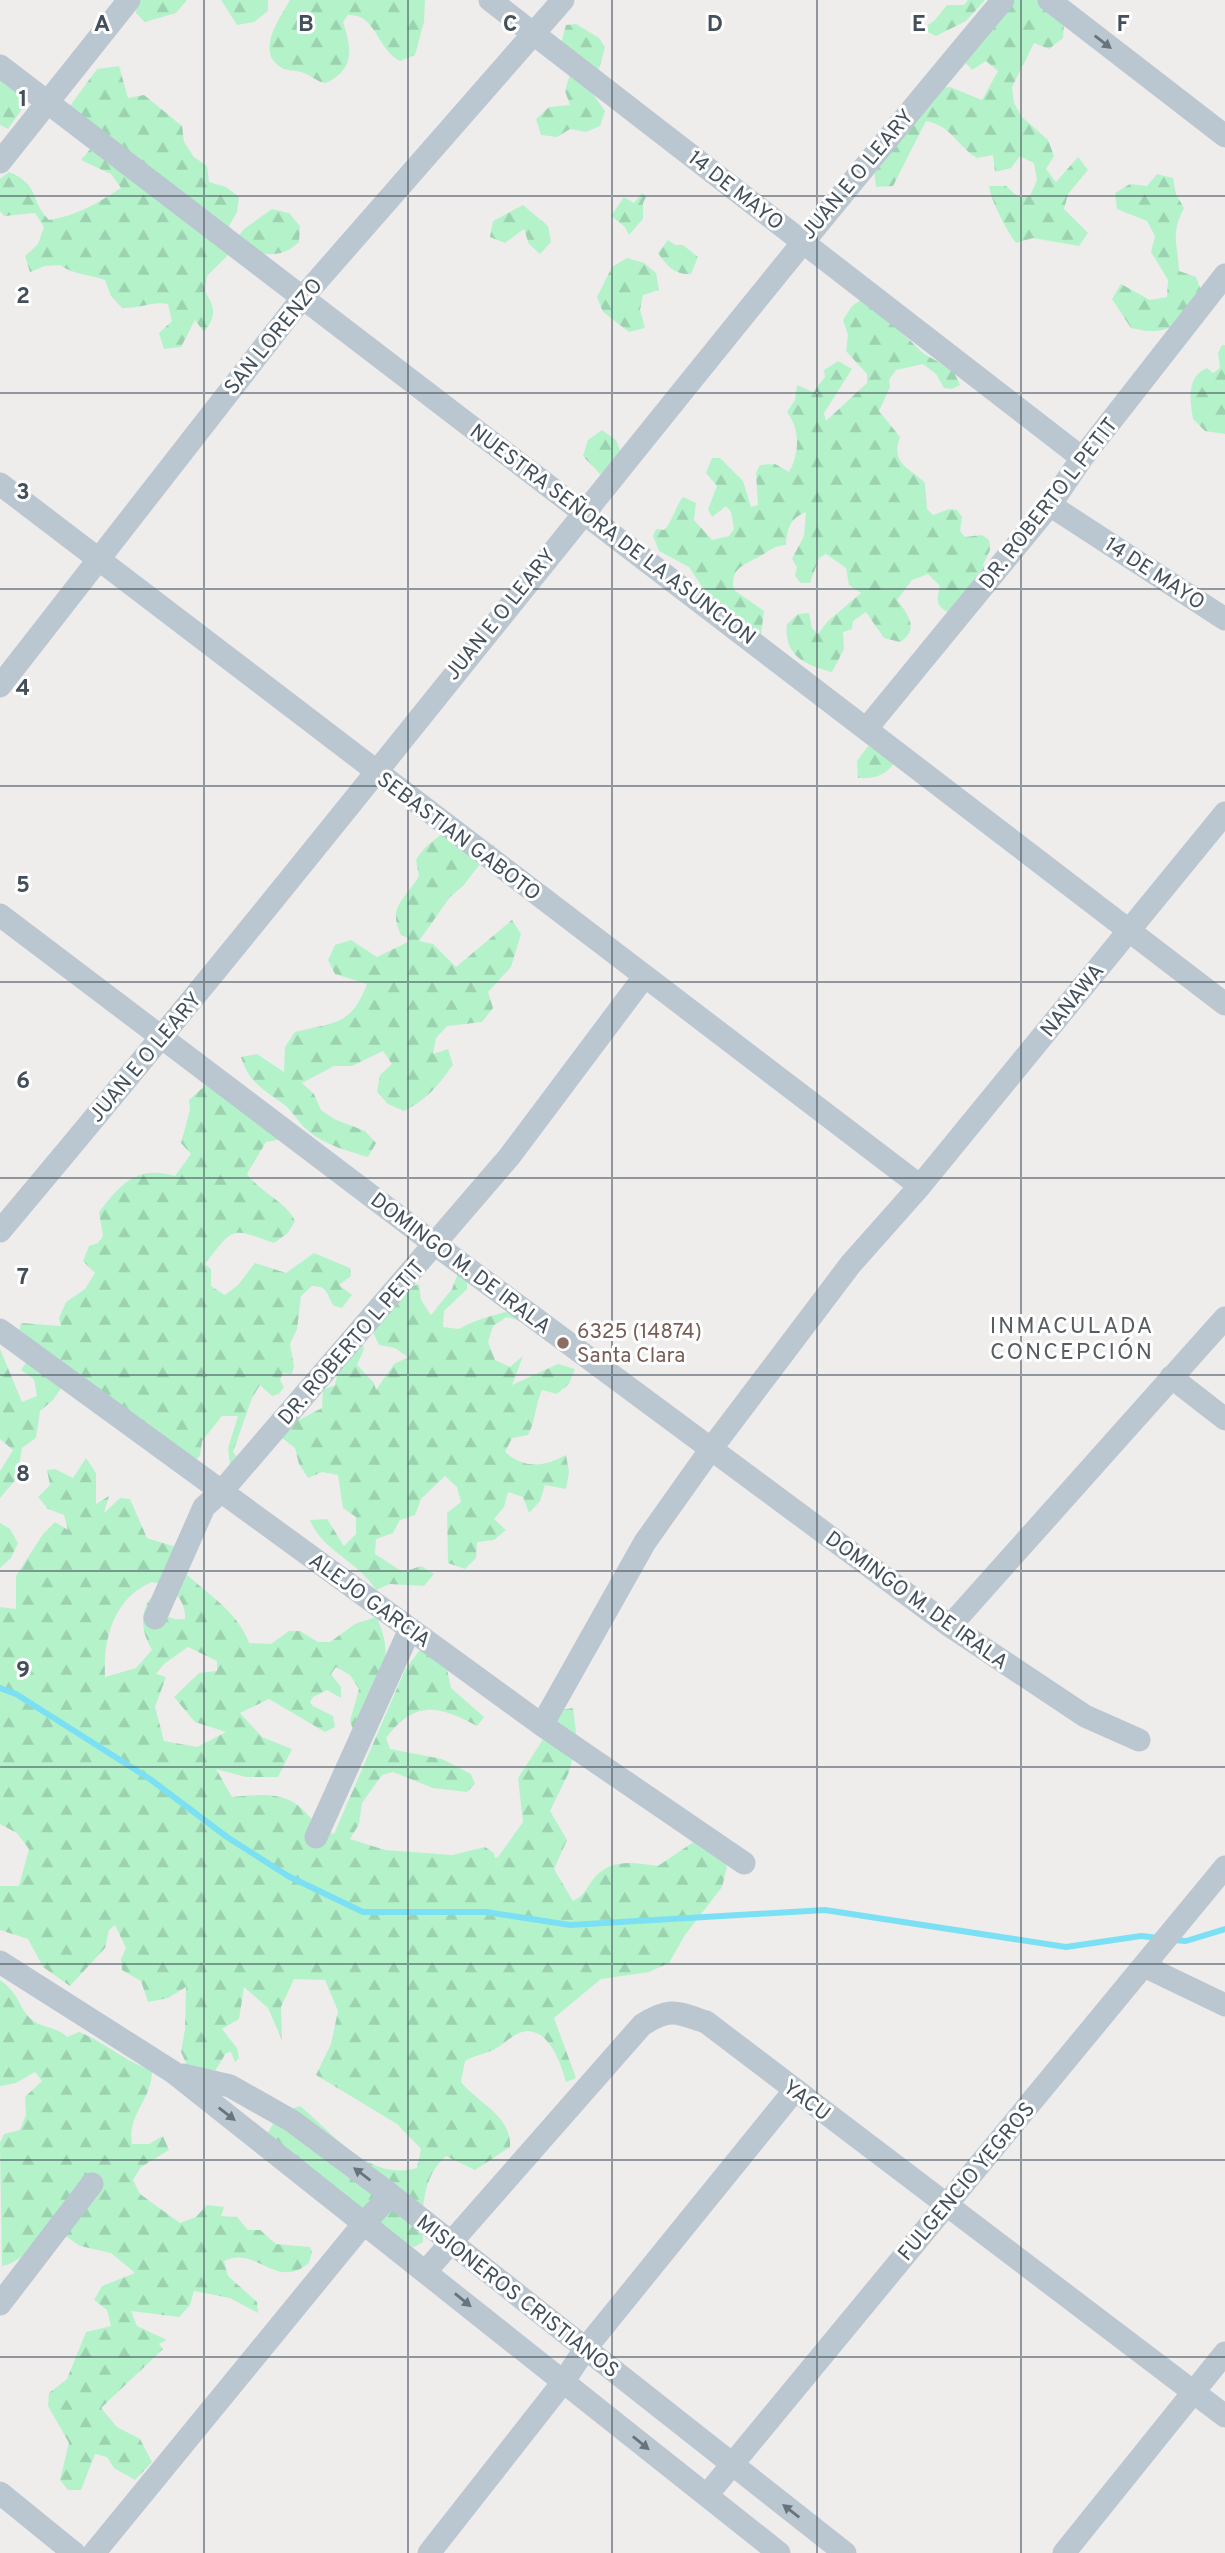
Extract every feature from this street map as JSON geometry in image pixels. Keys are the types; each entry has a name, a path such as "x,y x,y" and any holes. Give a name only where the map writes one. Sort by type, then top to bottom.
{"street":[{"path":"0,162 129,0"},
{"name":"14 DE MAYO","path":"490,0 1082,458"},
{"name":"SAN LORENZO","path":"0,686 303,297 563,0"},
{"name":"JUAN E O LEARY","path":"0,1231 162,1038 801,241 1003,0"},
{"path":"1049,0 1225,136"},
{"name":"NUESTRA SEÑORA DE LA ASUNCION","path":"0,66 1225,1004"},
{"name":"DR. ROBERTO L PETIT","path":"867,728 1050,505 1082,458 1225,275"},
{"name":"SEBASTIAN GABOTO","path":"0,484 920,1186"},
{"name":"14 DE MAYO","path":"1050,505 1225,618"},
{"name":"NANAWA","path":"542,1726 645,1542 711,1449 850,1265 920,1186 1225,813"},
{"name":"DOMINGO M. DE IRALA","path":"0,915 436,1245 950,1626 1085,1716 1139,1740"},
{"name":"DR. ROBERTO L PETIT","path":"155,1618 204,1507 222,1491 436,1245 509,1157 644,977"},
{"path":"950,1626 1225,1318"},
{"name":"ALEJO GARCIA","path":"0,1330 542,1726 744,1863"},
{"path":"1171,1377 1225,1419"},
{"path":"316,1837 410,1629"},
{"name":"FULGENCIO YEGROS","path":"707,2495 1225,1867"},
{"path":"1150,1959 1225,2005"},
{"name":"MISIONEROS CRISTIANOS","path":"0,1962 173,2072 779,2553"},
{"name":"YACU","path":"426,2271 642,2025 662,2012 682,2014 706,2021 794,2091 948,2203 1225,2416"},
{"name":"MISIONEROS CRISTIANOS","path":"173,2072 230,2086 292,2121 391,2195 845,2553"},
{"path":"432,2552 564,2381 585,2349 794,2091"},
{"path":"0,2304 92,2183"},
{"path":"94,2553 365,2222 391,2195"},
{"path":"1064,2553 1225,2353"},
{"path":"0,2493 74,2553"}],"green space":[{"path":"138,0 187,0 176,13 145,22 136,13"},
{"path":"221,0 268,0 268,11 254,22 237,25"},
{"path":"290,0 425,0 424,22 415,55 400,61 386,49 365,20 348,15 343,22 349,57 342,71 335,77 326,83 299,71 284,69 270,54 270,45 276,26"},
{"path":"968,0 985,0 966,21 936,36 922,29 934,21 947,5 964,5"},
{"path":"1015,0 1058,0 1064,22 1063,38 1049,49 1034,43 1012,87 1014,103 1022,117 1048,140 1054,156 1046,169 1056,182 1078,157 1088,170 1068,194 1064,209 1088,233 1079,246 1033,238 1016,243 1000,216 989,186 1006,186 1018,197 1030,196 1037,180 1034,163 1020,156 1011,168 995,172 993,155 977,158 948,131 935,123 926,121 893,186 876,187 874,170 933,88 950,87 982,100 998,71 986,61 972,70 961,58 1000,4"},
{"path":"576,24 599,38 605,47 599,69 588,73 560,47 566,25"},
{"path":"119,66 128,98 144,95 182,126 184,142 194,157 207,166 209,182 226,187 239,197 237,212 221,240 229,254 207,276 205,292 213,308 211,322 204,332 195,320 181,347 164,349 159,333 172,321 168,304 122,308 111,296 105,280 76,273 60,265 45,266 30,272 25,256 38,244 44,227 35,213 4,216 0,211 0,179 9,172 26,182 49,220 86,208 121,188 111,174 81,160 92,147 67,110 97,69"},
{"path":"0,74 25,95 24,106 8,129 0,125"},
{"path":"570,74 585,83 605,111 600,126 586,132 570,129 557,137 541,135 536,119 549,107 570,105 565,91"},
{"path":"1157,174 1173,178 1176,194 1184,208 1176,233 1179,271 1196,277 1202,293 1188,313 1173,326 1144,331 1131,328 1112,299 1121,284 1150,300 1167,297 1168,280 1151,252 1155,236 1147,221 1117,209 1115,193 1130,184 1147,186"},
{"path":"642,193 646,197 643,203 643,219 629,235 625,227 611,216 624,197 634,203"},
{"path":"523,205 548,226 551,242 540,254 529,244 524,229 505,243 490,237 493,221"},
{"path":"272,209 289,213 300,226 299,242 276,254 251,251 234,243 244,229"},
{"path":"668,240 675,245 683,245 698,257 691,274 672,269 658,253"},
{"path":"627,258 644,263 656,273 659,290 643,295 640,310 645,328 629,332 603,312 597,297 612,267"},
{"path":"865,297 924,354 953,370 960,385 952,389 944,388 936,374 923,364 896,370 889,380 890,387 879,411 900,437 900,460 925,483 927,509 933,515 949,509 957,510 962,517 960,531 965,537 982,535 989,540 990,550 983,565 993,577 948,612 938,602 940,586 928,574 912,580 897,600 910,622 910,632 906,637 900,642 884,638 866,612 853,621 852,629 843,632 844,649 832,672 805,662 792,651 787,624 798,614 809,613 812,628 818,634 827,622 861,593 849,585 846,568 826,554 819,558 810,583 801,583 795,576 797,567 792,559 804,536 806,512 796,517 790,525 786,545 744,565 734,577 734,590 764,611 761,635 711,600 689,567 659,551 653,536 656,529 664,530 683,497 696,503 694,520 712,540 729,536 734,529 731,512 726,506 712,517 708,509 717,486 706,473 712,458 720,458 743,481 751,507 758,505 756,473 760,465 775,464 789,472 793,465 797,441 787,412 795,400 797,385 813,392 825,377 824,370 838,361 852,369 824,413 826,421 867,383 867,374 846,351 848,335 843,320 852,306"},
{"path":"1222,345 1225,345 1225,434 1205,431 1193,419 1191,397 1193,383 1200,372 1207,368 1213,373 1220,368 1218,353"},
{"path":"602,430 616,440 622,455 614,470 600,474 583,456 588,440"},
{"path":"868,746 897,760 880,775 858,778 857,761"},
{"path":"451,825 477,844 495,845 463,886 450,897 419,941 433,944 456,967 512,920 521,934 511,967 488,992 493,1008 482,1022 447,1026 436,1038 433,1054 448,1049 453,1065 437,1086 419,1102 404,1111 388,1104 377,1092 380,1075 392,1064 383,1051 352,1066 334,1066 302,1083 314,1094 321,1110 334,1119 365,1131 376,1143 368,1157 334,1146 311,1133 285,1105 257,1084 248,1073 241,1057 257,1054 284,1072 285,1047 295,1032 330,1024 354,1008 367,984 335,974 328,960 335,945 351,940 377,957 408,942 408,938 401,935 397,925 399,904 419,876 416,860 428,845"},
{"path":"208,1083 283,1139 266,1142 247,1174 286,1209 295,1221 288,1233 274,1243 249,1234 240,1233 228,1237 205,1264 211,1269 211,1286 225,1295 238,1285 255,1263 286,1273 314,1253 350,1268 351,1276 339,1285 352,1295 342,1308 334,1306 324,1289 317,1286 312,1286 301,1296 297,1329 290,1344 294,1366 292,1374 283,1373 280,1380 284,1387 279,1394 272,1396 260,1385 252,1398 233,1452 243,1465 230,1465 228,1448 238,1416 222,1416 202,1441 200,1456 186,1468 62,1387 53,1400 40,1411 36,1438 22,1448 17,1478 0,1498 0,1471 13,1450 0,1439 0,1349 22,1402 37,1396 34,1379 21,1370 30,1357 17,1339 21,1323 61,1326 59,1318 66,1302 85,1289 95,1273 83,1261 89,1246 98,1243 103,1236 99,1212 131,1179 150,1173 175,1176 191,1154 181,1143 190,1110 189,1100"},
{"path":"467,1272 467,1289 444,1311 443,1327 459,1329 523,1306 523,1322 507,1317 493,1326 488,1342 495,1360 510,1367 523,1356 512,1385 558,1364 575,1369 569,1384 557,1394 542,1390 528,1435 512,1438 505,1452 527,1464 542,1464 566,1455 569,1472 566,1489 545,1485 540,1501 529,1513 523,1497 508,1492 504,1507 494,1519 506,1530 494,1540 477,1542 476,1558 465,1569 448,1563 447,1513 461,1502 457,1487 445,1476 421,1499 415,1515 400,1520 393,1533 376,1539 375,1554 403,1572 421,1566 434,1574 424,1586 390,1584 376,1590 360,1571 323,1540 310,1520 327,1519 344,1546 356,1534 356,1517 343,1508 338,1475 322,1472 308,1478 299,1464 295,1448 282,1438 291,1424 322,1408 323,1390 335,1385 339,1365 362,1341 364,1349 357,1365 374,1383 376,1390 394,1364 408,1357 395,1348 379,1345 372,1330 402,1289 419,1284 421,1300 431,1315 452,1289 458,1273"},
{"path":"86,1458 96,1473 96,1504 109,1496 104,1513 120,1498 130,1499 147,1538 179,1548 181,1569 229,1612 244,1631 249,1643 271,1644 289,1631 300,1631 318,1642 330,1642 355,1624 376,1617 383,1633 385,1662 353,1730 350,1721 359,1689 350,1675 336,1667 331,1674 341,1687 341,1698 327,1690 313,1697 310,1702 333,1716 335,1727 325,1732 269,1699 240,1713 262,1737 292,1749 278,1777 246,1777 216,1769 232,1797 268,1795 285,1798 300,1807 319,1826 334,1834 405,1670 425,1643 446,1665 451,1688 484,1717 477,1726 439,1711 417,1712 407,1717 386,1738 390,1749 442,1759 471,1774 475,1784 467,1792 433,1788 393,1772 382,1775 362,1803 359,1824 350,1839 385,1850 452,1855 485,1847 494,1853 495,1858 498,1857 523,1822 518,1778 562,1710 573,1708 577,1740 569,1772 550,1811 567,1840 554,1869 573,1901 595,1877 609,1867 624,1863 658,1866 695,1841 715,1847 727,1867 722,1887 685,1935 669,1963 649,1972 601,1979 554,2018 576,2078 566,2082 551,2046 537,2033 529,2031 519,2033 495,2049 465,2061 461,2082 500,2118 506,2127 510,2147 475,2170 446,2156 427,2185 423,2207 423,2242 414,2247 395,2240 268,2133 279,2113 300,2106 339,2141 368,2162 383,2168 417,2168 421,2149 397,2124 316,2075 331,2044 338,2011 325,1980 294,1979 281,2007 282,2040 268,2008 244,1987 239,2019 222,2029 237,2048 239,2058 235,2062 231,2052 226,2053 212,2076 195,2082 181,2052 185,2029 186,1987 168,1998 148,2002 141,1981 122,1970 121,1959 126,1948 115,1925 109,1930 105,1948 70,1986 43,1967 28,1939 0,1930 0,1886 19,1886 29,1849 17,1833 0,1824 0,1607 16,1609 16,1576 43,1534 55,1522 68,1530 64,1515 48,1509 38,1497 50,1485 47,1470 55,1469 73,1478","holes":["152,1582 165,1586 176,1594 183,1605 185,1619 164,1615 150,1598 144,1611 143,1624 152,1650 136,1668 105,1677 106,1648 114,1621 128,1598","188,1647 217,1661 217,1671 199,1673 174,1697 195,1722 226,1732 197,1747 164,1741 155,1707 166,1677 156,1674 164,1664"]},
{"path":"0,1523 10,1529 18,1543 11,1558 0,1568"},
{"path":"0,1980 12,1991 27,2015 36,2023 59,2031 67,2037 79,2032 152,2070 148,2090 133,2124 132,2144 149,2144 163,2136 169,2150 141,2167 133,2180 140,2194 180,2223 196,2217 207,2205 224,2207 221,2216 237,2217 248,2230 260,2230 276,2244 310,2247 312,2252 309,2263 297,2270 286,2272 246,2258 224,2261 228,2276 257,2302 258,2313 230,2298 194,2291 190,2305 179,2317 131,2311 137,2326 167,2340 159,2344 163,2349 101,2408 117,2427 140,2439 152,2462 135,2480 114,2468 107,2457 95,2454 81,2490 68,2490 60,2480 69,2443 48,2406 49,2393 67,2379 86,2332 111,2326 107,2310 94,2300 102,2286 135,2273 111,2253 80,2246 54,2228 17,2260 2,2266 0,2143 4,2134 20,2130 26,2115 25,2097 42,2081 35,2072 16,2083 0,2086"}],"waterway":[{"path":"0,1688 16,1694 150,1779 227,1837 288,1876 363,1912 486,1912 570,1925 825,1910 1066,1947 1141,1936 1160,1938"},
{"path":"1174,1940 1186,1941 1225,1929"}],"place":[{"name":"6325 (14874) Santa Clara","path":"563,1343"}],"district":[{"name":"INMACULADA CONCEPCIÓN","path":"1072,1338"}]}
